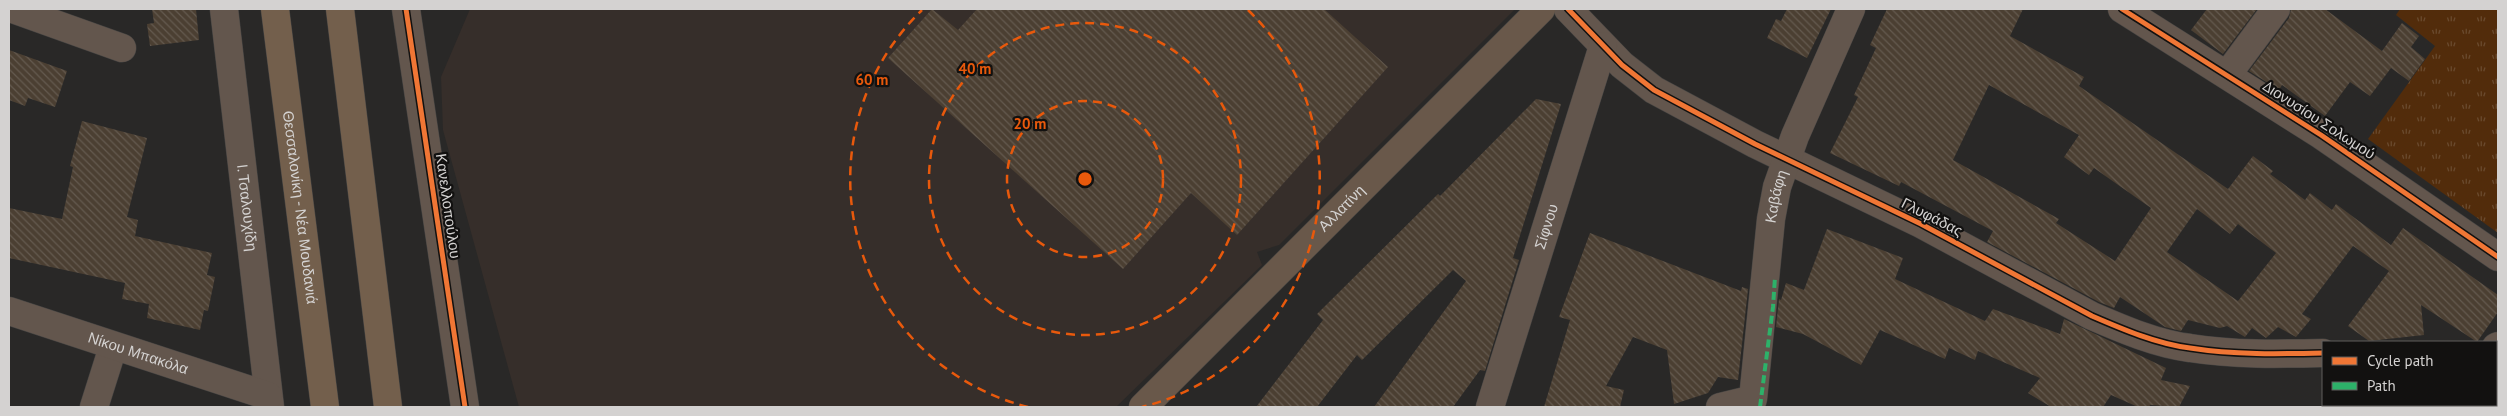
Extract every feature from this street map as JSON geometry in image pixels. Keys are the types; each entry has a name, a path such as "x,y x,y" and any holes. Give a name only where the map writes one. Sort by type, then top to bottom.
{"highway":[{"name":"Θεσσαλονίκη - Νέα Μουδανιά","path":"276,9 325,407"},
{"path":"340,9 388,407"}],"main road":[{"name":"Αλλατίνη","path":"1144,407 1540,9"}],"street":[{"path":"13,9 122,48"},
{"name":"Ι. Τσαλουχίδη","path":"224,9 269,402"},
{"name":"Κανελλοπούλου","path":"406,9 464,407"},
{"name":"Γλυφάδας","path":"1568,9 1633,75 1654,90 1786,159 1921,224 2037,288 2110,324 2189,348 2259,354 2322,353"},
{"name":"Καβάφη","path":"1720,407 1753,399 1771,220 1786,159 1851,9"},
{"name":"Διονυσίου Σολωμού","path":"2122,9 2401,189 2498,257"},
{"path":"2227,75 2276,9"},
{"name":"Σίφνου","path":"1490,407 1603,46"},
{"name":"Νίκου Μπακόλα","path":"9,311 269,402"},
{"path":"94,407 113,347"}],"shaded area":[{"path":"470,9 1515,9 1279,245 1257,252 1262,265 1116,407 519,407 443,130 441,77"}],"green space":[{"path":"2400,9 2498,9 2498,233 2368,139 2435,46 2396,15"}],"building":[{"path":"152,9 196,9 199,40 150,46 147,24 154,23"},
{"path":"932,9 958,30 977,9 1324,9 1388,67 1237,235 1191,193 1123,269 888,58"},
{"path":"1787,9 1831,9 1807,58 1767,38 1776,19 1781,21"},
{"path":"1887,9 2023,9 2010,36 2084,77 2079,86 2228,189 2253,156 2273,171 2270,174 2305,200 2310,193 2332,210 2336,204 2391,245 2403,228 2498,295 2498,312 2478,341 2421,305 2424,335 2369,341 2348,326 2389,271 2353,246 2302,314 2311,319 2296,337 2278,327 2266,338 2252,328 2245,337 2227,326 2220,328 2188,320 2181,331 2165,327 2120,297 2114,308 2099,302 1987,242 1993,231 1901,182 1899,186 1830,153 1858,97 1854,95 1876,48 1870,45","holes":["1989,85 2079,135 2064,157 2089,175 2094,168 2151,208 2115,261 2056,223 2059,219 1953,160","2197,209 2230,234 2238,224 2276,253 2238,301 2167,252"]},
{"path":"2207,9 2257,9 2223,54 2191,30"},
{"path":"2291,9 2325,9 2382,51 2402,23 2419,36 2411,47 2425,59 2409,81 2391,68 2370,96 2350,82 2325,116 2282,85 2279,90 2249,71 2289,18"},
{"path":"9,50 67,71 55,107 28,98 25,106 9,100"},
{"path":"1536,99 1561,104 1513,258 1519,260 1485,371 1480,370 1453,407 1374,407 1466,281 1453,270 1362,360 1357,355 1317,407 1256,407 1323,320 1317,314 1438,194 1440,196"},
{"path":"82,121 147,138 127,217 138,220 135,236 212,253 207,275 215,277 208,311 204,310 200,330 147,318 149,304 122,299 125,283 9,258 9,208 62,219 73,167 70,166"},
{"path":"1827,229 1903,258 1895,279 1985,321 1993,309 2060,334 2064,319 2166,368 2161,380 2190,386 2179,407 2150,405 2149,407 2138,407 2111,395 2103,407 2051,407 2028,393 2040,378 1978,351 1975,360 1949,348 1945,359 1880,330 1861,365 1803,334 1776,327 1779,299 1781,300 1786,283 1804,290"},
{"path":"1590,233 1741,291 1742,287 1748,289 1738,380 1718,377 1708,393 1674,404 1667,350 1633,337 1606,386 1624,390 1620,407 1544,407 1570,320 1559,317"}],"marked path":[{"path":"1760,407 1775,277"}],"cycle path":[{"path":"406,9 465,407"},
{"path":"1568,9 1622,65 1654,90 1755,144 1921,224 2092,316 2140,335 2178,346 2240,353 2322,353"},
{"path":"2122,9 2321,135 2498,257"}]}
